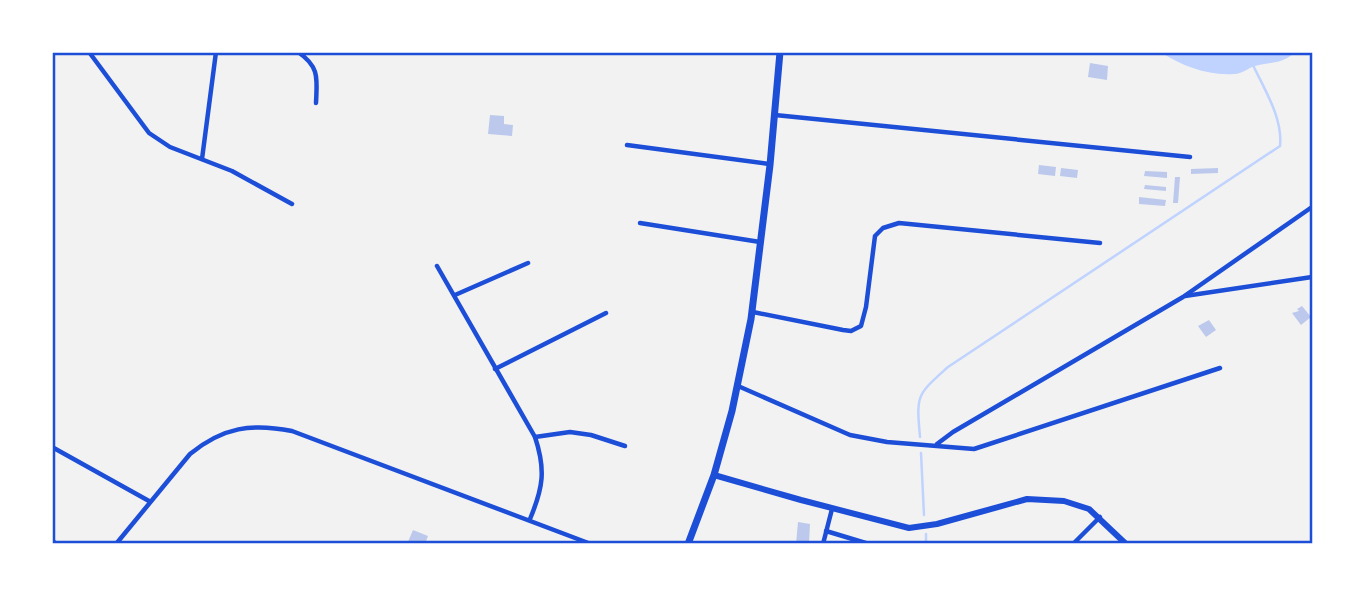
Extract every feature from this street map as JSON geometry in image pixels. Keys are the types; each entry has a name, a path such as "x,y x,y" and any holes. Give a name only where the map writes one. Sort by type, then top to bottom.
{"main road":[{"path":"688,544 713,475 738,387 753,312 780,52"}],"street":[{"path":"89,52 149,133 170,148 232,171 292,204"},
{"path":"202,159 216,52"},
{"path":"298,52 307,58 317,73 316,103"},
{"path":"775,115 1190,156"},
{"path":"627,145 770,164"},
{"path":"936,444 1183,297 1312,207"},
{"path":"640,223 760,242"},
{"path":"753,312 843,330 851,331 861,326 875,236 884,228 899,223 1100,243"},
{"path":"455,296 528,262"},
{"path":"437,265 535,437 542,457 541,494 530,519"},
{"path":"1183,297 1312,277"},
{"path":"495,369 606,313"},
{"path":"738,387 850,435 887,442 974,449 1220,368"},
{"path":"116,544 190,454 203,443 221,434 265,426 292,431 591,544"},
{"path":"535,437 570,432 591,435 625,446"},
{"path":"52,447 149,502"},
{"path":"713,475 909,528 937,524 1027,499 1052,499 1090,509 1126,544"},
{"path":"823,544 832,509"},
{"path":"1073,544 1100,517"},
{"path":"826,531 869,544"},
{"path":"52,541 57,544"}],"water":[{"path":"1162,53 1294,53 1282,60 1237,74 1225,74 1196,69"}],"building":[{"path":"1090,63 1108,66 1107,80 1088,77"},
{"path":"490,115 504,116 504,124 513,125 512,136 488,134"},
{"path":"1039,165 1056,167 1055,176 1038,174"},
{"path":"1061,168 1078,170 1077,178 1060,176"},
{"path":"1218,168 1218,173 1191,174 1191,169"},
{"path":"1145,171 1167,172 1167,178 1144,176"},
{"path":"1175,177 1180,177 1178,203 1173,203"},
{"path":"1145,185 1166,187 1166,191 1144,189"},
{"path":"1139,197 1166,200 1165,206 1139,204"},
{"path":"1302,306 1311,317 1301,325 1292,313 1299,311 1297,309"},
{"path":"1209,320 1216,330 1206,337 1198,326"},
{"path":"798,522 810,524 809,544 796,544"},
{"path":"413,530 428,536 425,544 407,544"}],"waterway":[{"path":"920,437 918,412 921,396 948,367 1280,146 1276,114 1253,65"},
{"path":"921,453 924,515"},
{"path":"926,534 926,544"}]}
